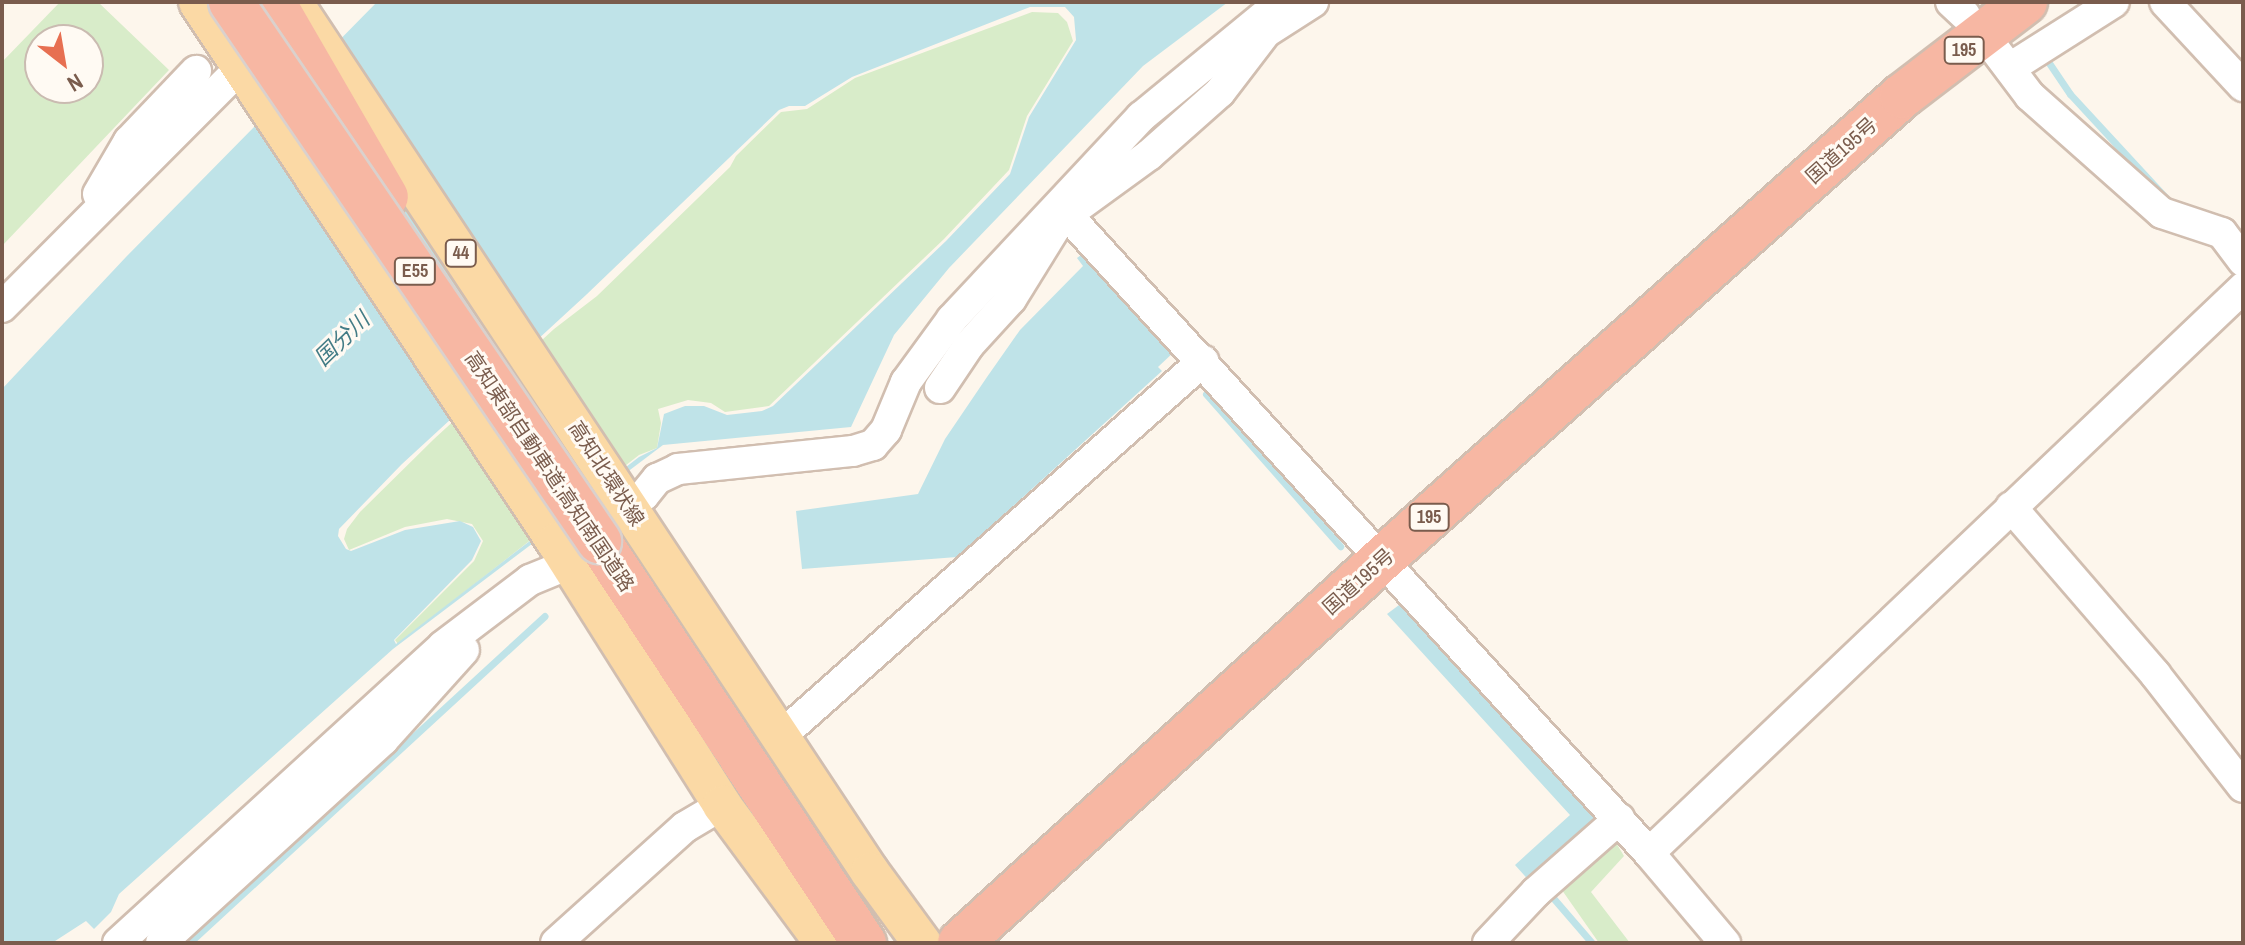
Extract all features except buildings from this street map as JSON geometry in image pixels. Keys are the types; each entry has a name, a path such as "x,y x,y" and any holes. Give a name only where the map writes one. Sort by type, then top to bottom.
{"highway":[{"name":"高知東部自動車道;高知南国道路","path":"231,2 575,549 864,943"},
{"name":"国道195号","path":"960,943 1381,560 1902,96 1978,24 2025,2"},
{"path":"296,8 403,228 575,549"}],"main road":[{"path":"198,2 243,72 575,549 722,805 824,943"},
{"name":"高知北環状線","path":"296,8 922,943"}],"street":[{"path":"628,504 644,495 657,479 678,469 853,451 873,445 886,430 906,382 952,319 1064,210 1149,155 1220,92 1280,9 1313,2"},
{"path":"2114,2 1978,24 2030,96 2162,213 2222,233 2243,261"},
{"path":"2165,2 2243,86"},
{"path":"77,230 129,141 196,71"},
{"path":"2,307 77,230 243,72"},
{"path":"1064,210 1619,819 1725,943"},
{"path":"940,388 969,345 1011,299 1064,210"},
{"path":"1649,853 2243,288"},
{"path":"781,736 1203,361"},
{"path":"2011,507 2155,674 2243,787"},
{"path":"118,943 443,646 575,549"},
{"path":"161,943 383,740 464,650 484,618"},
{"path":"556,943 685,827 722,805"},
{"path":"1488,943 1543,885 1619,819"}],"green space":[{"path":"60,2 98,2 169,70 2,246 2,62 24,39 24,104 104,104 104,24 39,24"},
{"path":"1032,12 1058,13 1067,22 1073,41 1027,116 1009,170 944,239 769,406 725,412 711,403 688,400 658,409 661,423 657,448 639,455 398,644 395,640 474,561 483,541 472,524 447,519 405,527 349,550 344,539 347,529 360,512 554,329 597,296 730,167 736,156 781,112 807,109 855,78"},
{"path":"1612,836 1624,856 1591,892 1630,943 1599,943 1557,883"}],"water":[{"name":"国分川","path":"377,2 1228,2 1143,66 949,268 894,335 851,427 663,445 393,649 119,894 111,912 94,929 86,921 52,943 2,943 2,389 126,257","holes":["1030,7 1065,7 1074,17 1076,40 1029,117 1010,174 946,241 773,406 762,411 727,415 704,406 685,406 664,414 657,448 639,457 396,644 394,640 472,560 481,541 473,527 460,521 405,530 351,551 346,549 338,536 339,529 402,464 586,295 779,110 789,106 805,106 852,77"]},
{"path":"1085,252 1175,351 1158,367 1162,371 957,557 802,569 796,511 918,494 945,439 987,377 1020,330 1083,266 1077,258"},
{"path":"1403,602 1598,814 1601,826 1532,884 1515,865 1570,815 1387,614"}],"waterway":[{"path":"2045,57 2070,94 2166,198"},
{"path":"1206,394 1340,546"},
{"path":"189,943 545,616"},
{"path":"1548,892 1592,943"}]}
